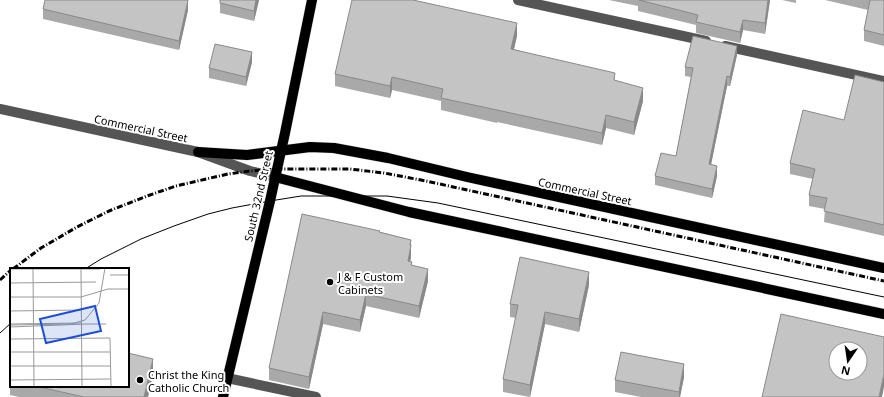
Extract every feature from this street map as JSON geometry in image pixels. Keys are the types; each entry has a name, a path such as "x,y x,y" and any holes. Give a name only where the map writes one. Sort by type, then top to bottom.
{"main road":[{"name":"South 32nd Street","path":"223,397 281,151 312,0"},
{"name":"Commercial Street","path":"198,152 246,155 310,147 334,148 388,158 884,268"},
{"path":"275,177 409,212 884,314"}],"street":[{"path":"518,0 884,81"},
{"name":"Commercial Street","path":"0,109 198,152 250,171 275,177"},
{"path":"227,378 316,397"}],"building":[{"path":"45,0 188,0 179,41 43,9"},
{"path":"220,0 256,0 254,11 220,3"},
{"path":"352,0 413,0 517,23 511,49 615,73 614,80 643,88 634,122 606,115 602,133 441,98 443,89 392,77 390,86 335,74"},
{"path":"639,0 768,0 765,23 743,20 740,32 696,22 698,15"},
{"path":"870,0 884,0 884,35 864,30"},
{"path":"693,36 737,46 730,77 727,76 709,164 717,166 712,189 655,176 661,153 676,156 693,68 685,67"},
{"path":"215,44 252,52 246,77 209,68"},
{"path":"855,75 884,82 884,225 824,211 827,198 809,195 815,169 790,163 803,110 844,120"},
{"name":"J & F Custom Cabinets","path":"302,214 380,231 379,232 411,240 408,261 412,262 411,265 428,269 419,306 366,294 360,320 323,312 309,377 269,368"},
{"path":"520,257 589,272 579,319 545,312 530,385 503,379 518,305 510,304"},
{"path":"781,314 884,337 884,374 879,397 762,397"},
{"path":"621,352 684,364 679,392 615,380"},
{"name":"Christ the King Catholic Church","path":"129,353 153,359 144,397 84,397 39,387 129,387"}],"tram line":[{"path":"87,268 141,239 208,214 232,208 301,196 387,196 438,203 884,297"},
{"path":"0,333 10,324"}],"railway":[{"path":"14,268 41,248 77,227 109,211 176,186 228,174 250,171 277,169 350,169 384,173 426,181 884,281"},
{"path":"0,280 10,271"}],"place":[{"name":"J & F Custom Cabinets","path":"330,282"},
{"name":"Christ the King Catholic Church","path":"140,380"}]}
